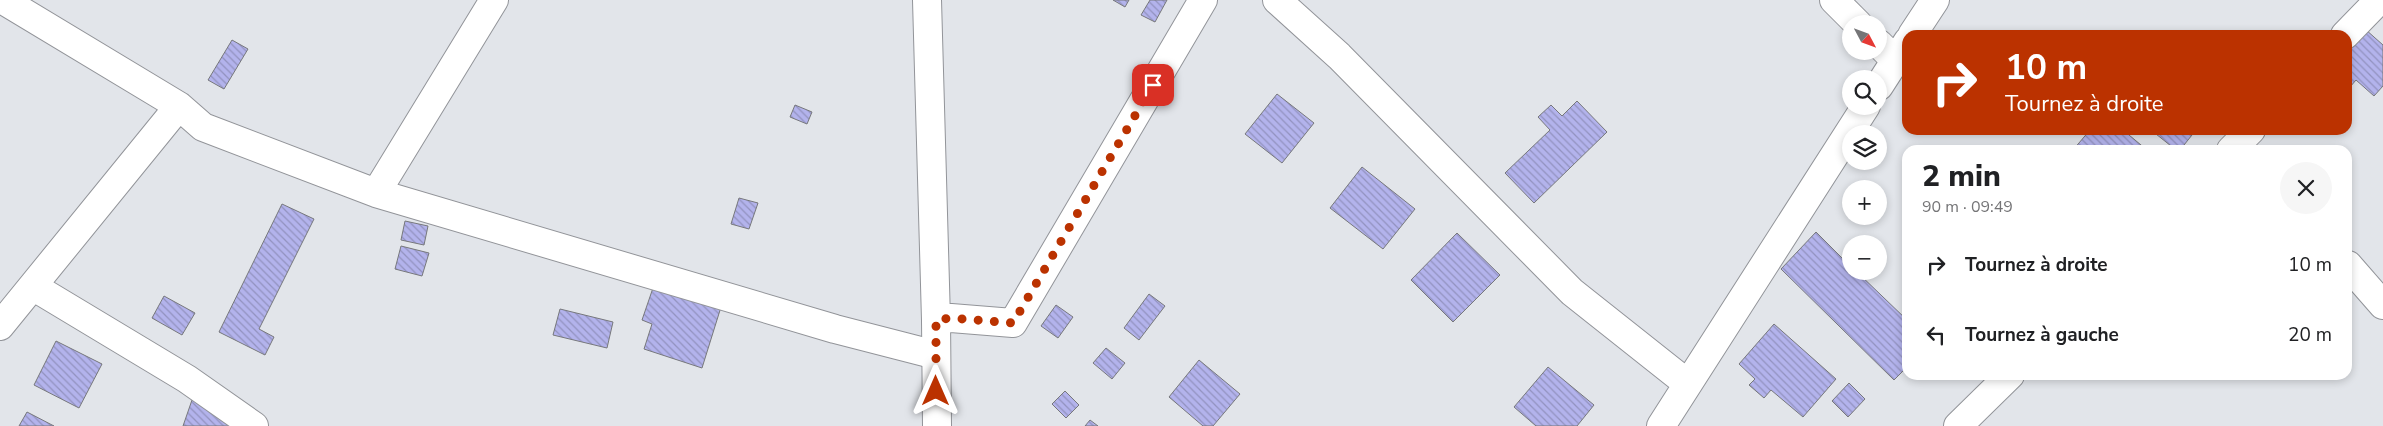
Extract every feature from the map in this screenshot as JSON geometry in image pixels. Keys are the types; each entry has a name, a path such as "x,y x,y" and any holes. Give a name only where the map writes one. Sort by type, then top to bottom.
{"street":[{"path":"3,0 179,106 203,128 376,193 835,329 936,355"},
{"path":"376,193 494,0"},
{"path":"927,0 937,426"},
{"path":"936,320 951,318 1013,323 1203,0"},
{"path":"1277,0 1339,56 1572,292 1688,384"},
{"path":"1834,0 1849,15"},
{"path":"1915,30 1934,0"},
{"path":"2349,30 2379,0"},
{"path":"1885,70 1894,49"},
{"path":"0,326 34,287 179,106"},
{"path":"1661,426 1860,115"},
{"path":"2352,270 2383,305"},
{"path":"34,287 187,379 254,426"},
{"path":"1958,426 2005,380"}],"building":[{"path":"1113,0 1129,0 1125,7"},
{"path":"1150,0 1167,0 1155,22 1141,15"},
{"path":"2365,29 2383,45 2383,86 2374,96 2356,80 2352,85 2352,44"},
{"path":"232,40 248,49 224,89 208,80"},
{"path":"1277,94 1314,123 1282,163 1245,134"},
{"path":"1577,101 1607,132 1534,203 1505,173 1550,130 1538,117 1551,105 1562,116"},
{"path":"795,105 812,112 807,124 790,117"},
{"path":"2086,135 2129,135 2141,145 2077,145"},
{"path":"2157,135 2192,135 2184,145 2170,145"},
{"path":"1362,167 1415,209 1383,249 1330,208"},
{"path":"739,198 758,203 749,229 731,224"},
{"path":"282,204 314,219 259,329 274,337 265,355 219,332"},
{"path":"405,221 428,226 424,245 401,240"},
{"path":"1816,232 1842,258 1842,280 1865,280 1902,315 1902,372 1894,380 1781,269"},
{"path":"1457,233 1500,275 1453,322 1411,280"},
{"path":"401,246 429,253 422,276 395,269"},
{"path":"654,285 721,307 702,368 644,349 652,324 642,320"},
{"path":"1149,294 1165,306 1139,340 1124,328"},
{"path":"164,296 195,313 182,335 152,318"},
{"path":"1056,305 1073,317 1058,338 1041,326"},
{"path":"560,309 613,322 607,348 553,335"},
{"path":"1774,324 1836,379 1803,417 1771,390 1764,398 1749,385 1755,379 1739,364"},
{"path":"56,341 102,364 79,408 34,385"},
{"path":"1106,348 1125,363 1112,379 1093,363"},
{"path":"1199,360 1240,394 1213,426 1203,426 1169,397"},
{"path":"1548,367 1594,405 1577,426 1536,426 1514,407"},
{"path":"1849,383 1865,399 1848,417 1832,401"},
{"path":"1065,391 1079,405 1066,418 1052,404"},
{"path":"192,400 237,417 234,426 183,426"},
{"path":"27,412 54,426 19,426"},
{"path":"1090,420 1098,426 1085,426"}],"route":[{"path":"936,391 936,320 951,318 1013,323 1153,85"}]}
